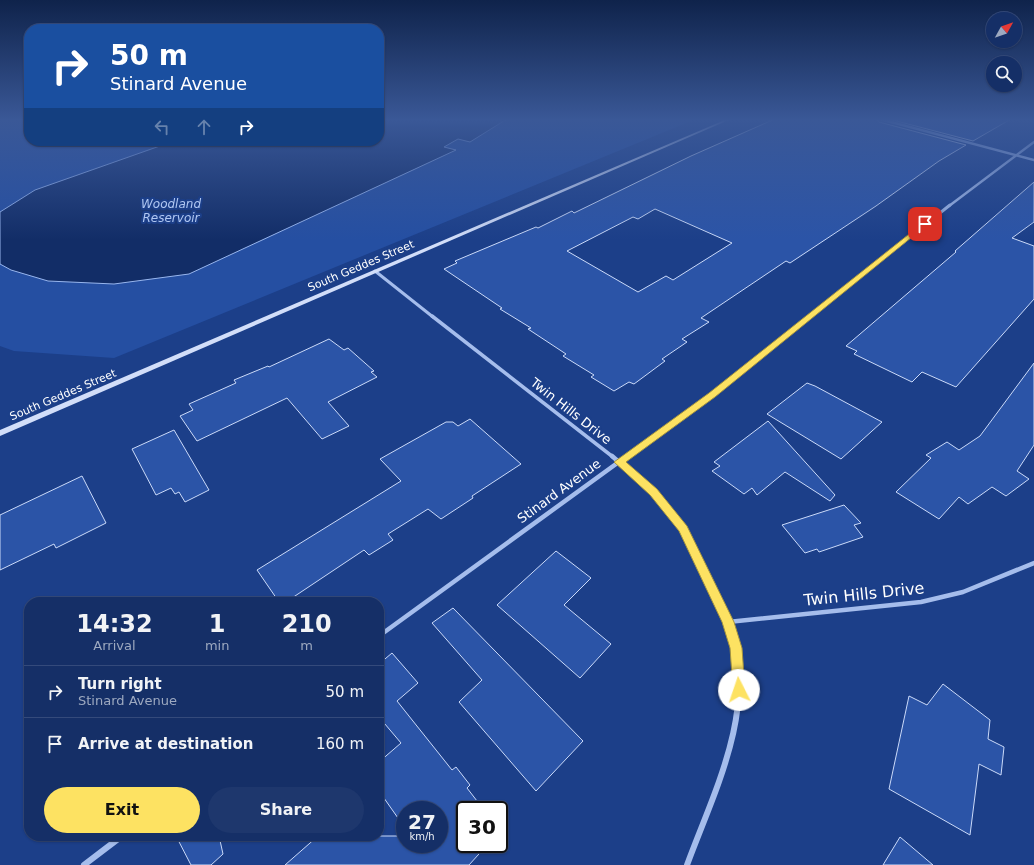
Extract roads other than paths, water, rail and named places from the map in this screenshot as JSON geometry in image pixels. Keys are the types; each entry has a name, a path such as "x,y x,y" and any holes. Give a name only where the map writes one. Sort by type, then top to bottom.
{"main road":[{"name":"South Geddes Street","path":"0,433 633,159"}],"street":[{"name":"Stinard Avenue","path":"384,632 712,395 914,232 1011,159"},
{"name":"Twin Hills Drive","path":"374,271 619,462 653,492 683,529 728,622 736,648 739,690 732,743 687,865"},
{"name":"Twin Hills Drive","path":"728,622 921,602 963,592 1034,563"},
{"path":"84,865 115,841"}],"water":[{"name":"Woodland Reservoir","path":"122,159 436,159 189,274 114,284 48,281 11,270 0,264 0,212 35,190"}]}
